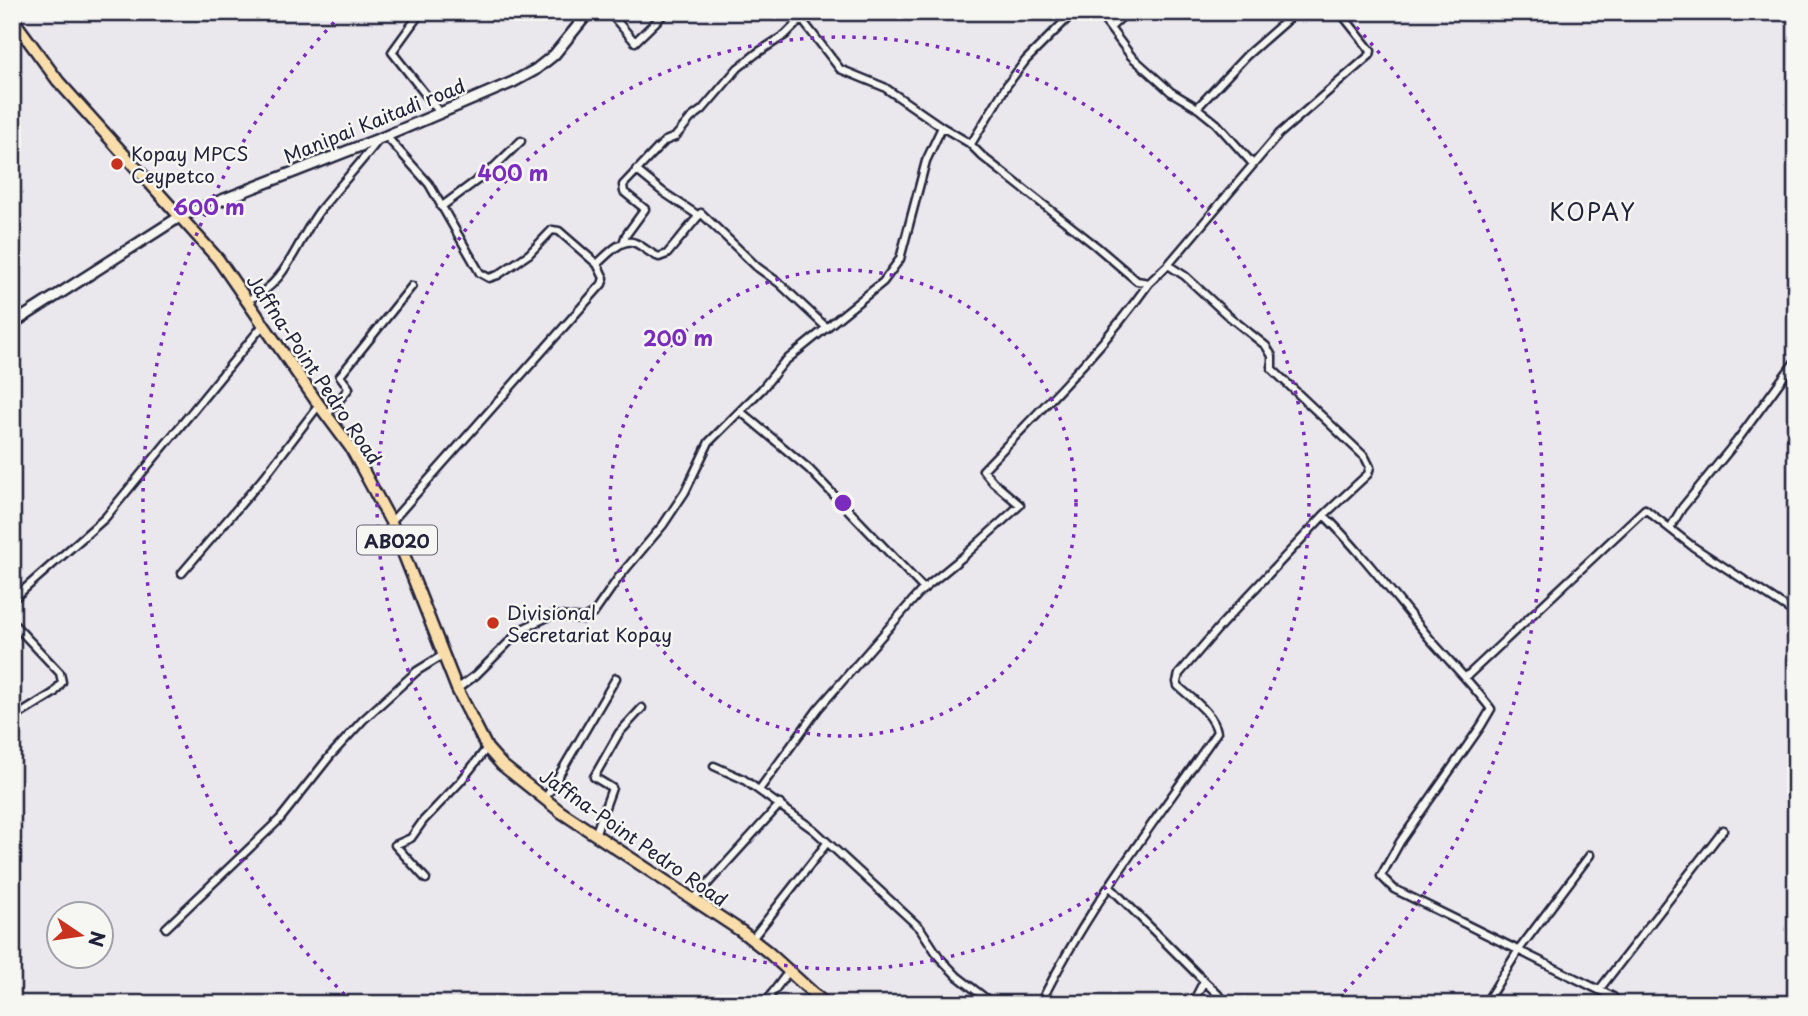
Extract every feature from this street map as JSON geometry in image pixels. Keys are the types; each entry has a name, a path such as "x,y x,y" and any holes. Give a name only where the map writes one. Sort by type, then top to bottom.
{"main road":[{"name":"Manipai Kaitadi road","path":"12,324 181,216 383,137 535,70 554,55 589,12"},
{"name":"Jaffna-Point Pedro Road","path":"12,18 58,81 218,259 351,448 391,522 457,689 487,748 502,765 545,799 752,939 825,1004"}],"street":[{"path":"421,12 392,52 440,113"},
{"path":"609,12 635,42 666,12"},
{"path":"796,12 841,69 884,87 971,144 983,157 1097,246 1137,281 1149,283"},
{"path":"971,144 1007,85 1026,60 1074,12"},
{"path":"1098,12 1131,56 1171,92 1216,123 1253,164"},
{"path":"1110,28 1127,12"},
{"path":"1197,108 1247,55 1296,12"},
{"path":"759,790 818,709 924,589 1020,505 983,470 1123,320 1149,283 1168,265 1279,134 1370,55 1371,51 1340,12"},
{"path":"597,264 623,243 645,209 624,192 623,186 636,170 665,141 681,131 738,68 785,35 801,19"},
{"path":"457,689 476,675 522,629 552,615 583,619 594,613 619,577 663,525 685,492 709,443 762,390 784,362 883,282 900,259 926,161 942,127"},
{"path":"247,300 261,292 285,269 319,211 383,137 429,184 480,273 489,278 498,275 529,254 552,230 559,231 597,264 604,278 602,284 391,522"},
{"path":"441,207 492,169 521,141"},
{"path":"636,170 699,216"},
{"path":"623,243 633,242 659,257 667,254 701,213 757,267 779,283 827,328"},
{"path":"1040,1004 1057,970 1110,887 1217,732 1216,725 1178,686 1179,674 1324,515 1368,474 1370,467 1365,457 1272,369 1272,356 1266,346 1185,276 1168,265"},
{"path":"327,415 349,388 340,376 412,286"},
{"path":"12,600 104,518 264,324"},
{"path":"1670,528 1682,508 1736,442 1796,360"},
{"path":"182,573 265,476 319,405"},
{"path":"740,411 809,470 924,589"},
{"path":"1466,677 1645,509 1692,546 1796,614"},
{"path":"1324,515 1351,542 1491,709 1400,842 1381,876 1395,889 1599,990 1619,1004"},
{"path":"12,622 60,673 62,682 54,693 12,719"},
{"path":"166,928 280,819 330,756 363,720 417,671 443,655"},
{"path":"545,799 616,678"},
{"path":"595,835 612,788 594,777 619,733 642,708"},
{"path":"426,879 395,845 411,838 487,748"},
{"path":"714,766 743,779 780,804 827,843 920,928 939,957 957,976 993,1004"},
{"path":"693,900 780,804"},
{"path":"1599,990 1723,830"},
{"path":"752,939 827,843"},
{"path":"1485,1004 1518,951 1590,855"},
{"path":"1110,887 1228,1004"},
{"path":"764,1004 789,971"},
{"path":"1192,1004 1204,981"}],"place":[{"name":"Kopay MPCS Ceypetco","path":"117,164"},
{"name":"Divisional Secretariat Kopay","path":"493,623"}],"district":[{"name":"KOPAY","path":"1593,211"}]}
